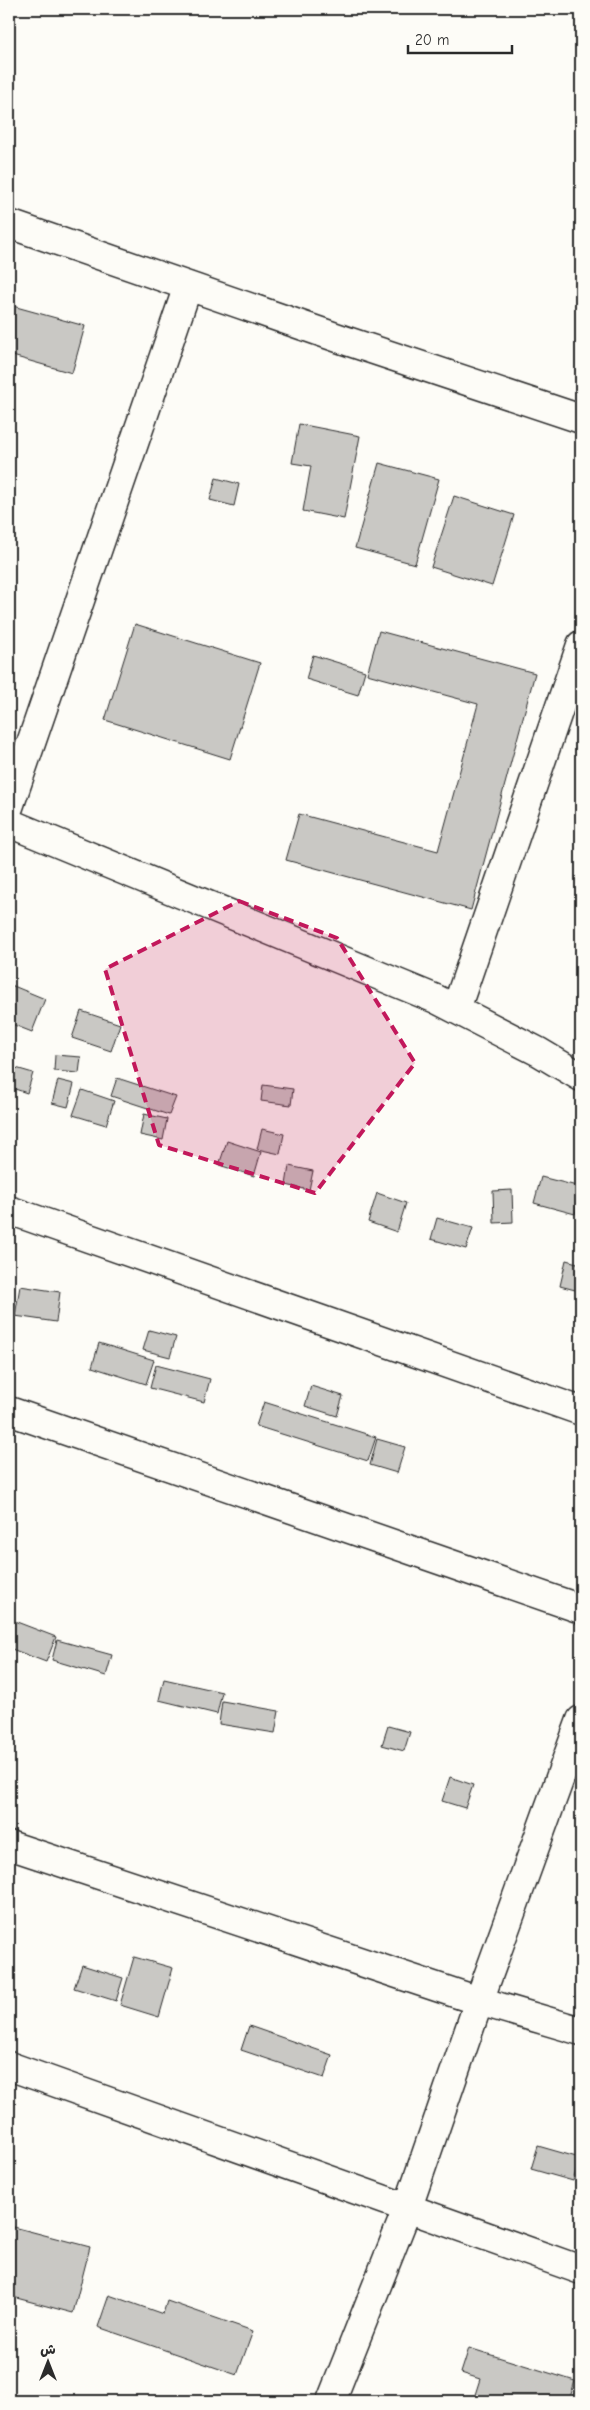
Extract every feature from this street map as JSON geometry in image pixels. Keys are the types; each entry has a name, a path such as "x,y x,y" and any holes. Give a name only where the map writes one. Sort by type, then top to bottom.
{"street":[{"path":"9,224 581,419"},
{"path":"9,807 188,286"},
{"path":"456,1009 572,701 581,645"},
{"path":"9,823 456,1009 539,1052 581,1077"},
{"path":"9,1210 581,1411"},
{"path":"9,1411 581,1609"},
{"path":"330,2401 408,2207 479,2000 581,1720"},
{"path":"9,1845 479,2000 581,2031"},
{"path":"9,2066 581,2270"}],"highlighted area":[{"path":"239,901 337,938 415,1063 315,1193 159,1145 105,969"}],"building":[{"path":"9,305 85,326 72,373 9,355"},
{"path":"299,424 360,436 344,519 303,511 311,466 292,463"},
{"path":"379,463 439,479 415,564 355,548"},
{"path":"216,478 239,484 234,506 210,500"},
{"path":"454,496 514,515 492,586 431,567"},
{"path":"135,624 260,663 230,759 105,720"},
{"path":"379,631 535,673 471,910 286,860 299,814 438,851 478,704 367,674"},
{"path":"313,655 365,671 358,695 306,679"},
{"path":"11,985 45,999 32,1032 9,1023"},
{"path":"81,1011 120,1024 111,1051 72,1038"},
{"path":"55,1055 81,1057 79,1073 54,1071"},
{"path":"9,1066 33,1073 27,1093 9,1087"},
{"path":"117,1078 176,1097 169,1115 111,1096"},
{"path":"58,1080 74,1084 68,1107 52,1103"},
{"path":"263,1085 293,1089 291,1105 261,1101"},
{"path":"82,1090 114,1101 106,1125 73,1115"},
{"path":"144,1114 167,1119 163,1140 140,1135"},
{"path":"262,1129 284,1134 280,1154 257,1149"},
{"path":"227,1141 261,1152 254,1176 219,1165"},
{"path":"289,1166 313,1171 309,1190 286,1185"},
{"path":"541,1177 581,1187 575,1214 534,1203"},
{"path":"512,1190 513,1222 494,1223 493,1191"},
{"path":"377,1193 406,1203 397,1232 368,1222"},
{"path":"437,1218 473,1228 466,1249 431,1239"},
{"path":"566,1260 581,1264 579,1291 560,1286"},
{"path":"20,1286 60,1292 56,1322 15,1316"},
{"path":"149,1330 176,1337 170,1357 143,1350"},
{"path":"99,1343 154,1360 146,1384 92,1367"},
{"path":"156,1365 210,1379 204,1402 150,1388"},
{"path":"311,1386 343,1396 337,1416 305,1406"},
{"path":"264,1402 376,1437 368,1461 256,1426"},
{"path":"377,1439 405,1447 397,1473 370,1465"},
{"path":"9,1619 56,1637 46,1662 9,1648"},
{"path":"57,1640 112,1655 106,1676 52,1660"},
{"path":"164,1679 222,1692 217,1714 159,1700"},
{"path":"222,1701 279,1711 275,1733 219,1724"},
{"path":"388,1726 410,1732 404,1751 382,1745"},
{"path":"450,1777 473,1785 465,1808 442,1801"},
{"path":"134,1957 173,1968 159,2017 120,2005"},
{"path":"82,1965 123,1978 116,2001 74,1988"},
{"path":"249,2026 332,2055 324,2078 241,2050"},
{"path":"538,2146 580,2158 573,2181 531,2169"},
{"path":"10,2226 90,2247 73,2313 9,2296"},
{"path":"109,2295 163,2314 167,2301 253,2331 237,2375 98,2327"},
{"path":"469,2348 575,2381 569,2401 473,2401 480,2379 461,2373"}]}
